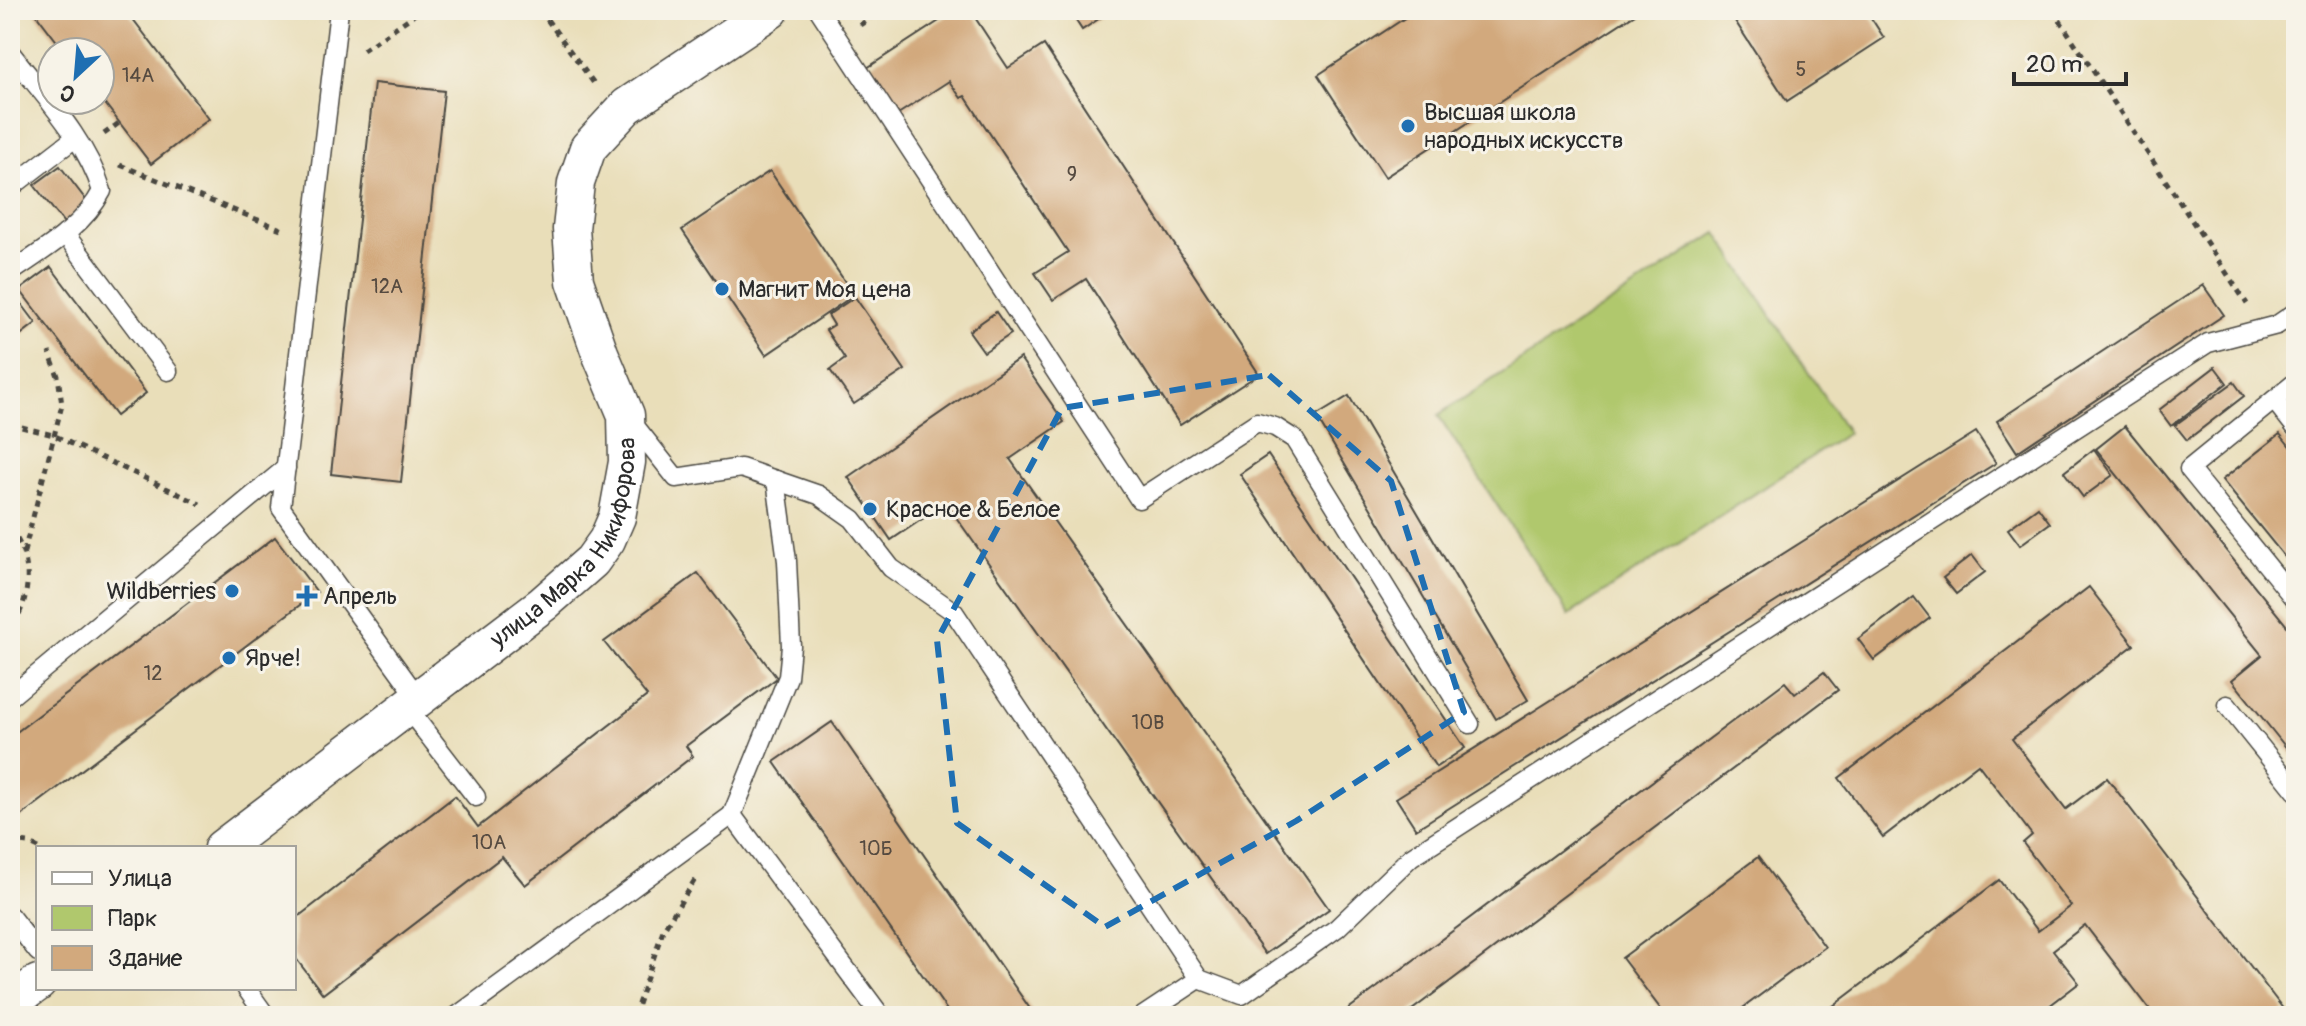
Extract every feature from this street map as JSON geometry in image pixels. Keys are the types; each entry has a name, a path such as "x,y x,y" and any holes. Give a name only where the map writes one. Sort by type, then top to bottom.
{"street":[{"name":"улица Марка Никифорова","path":"225,846 543,604 592,561 607,540 617,517 627,462 626,415 575,281 571,229 576,183 588,148 618,115 771,10"},
{"path":"10,1003 36,984"}],"lane":[{"path":"339,10 281,508 476,797"},
{"path":"819,10 1139,499 1257,422 1275,427 1294,439 1470,724"},
{"path":"10,52 75,138 96,171 102,191 93,208 65,234 10,273"},
{"path":"10,188 75,138"},
{"path":"65,234 168,371"},
{"path":"626,415 676,478 741,468 819,495 853,519 891,568 954,612 1199,979 1242,995 1337,928 1411,857 2208,343 2277,325 2296,312"},
{"path":"2296,382 2189,469 2296,601"},
{"path":"2274,400 2296,428"},
{"path":"10,697 286,468"},
{"path":"457,1016 732,815 788,677 791,646 787,561 776,480"},
{"path":"2227,705 2296,791"},
{"path":"732,815 881,1016"},
{"path":"10,916 36,949"},
{"path":"1143,1016 1199,979"},
{"path":"247,990 266,1016"}],"path":[{"path":"333,71 421,10"},
{"path":"540,10 618,115"},
{"path":"2053,10 2263,329"},
{"path":"96,171 110,161 312,242"},
{"path":"10,629 25,601 28,581 24,552 62,405 58,376 49,352"},
{"path":"10,424 53,435 227,517"},
{"path":"10,529 24,552"},
{"path":"10,841 36,847"},
{"path":"634,1016 663,930 699,873"}],"highlighted area":[{"path":"1269,375 1391,481 1464,712 1296,821 1105,927 957,823 937,640 1062,408"}],"green space":[{"path":"1717,233 1848,433 1569,615 1438,415"}],"building":[{"path":"33,10 126,10 209,119 151,164 114,116 116,36 53,36"},
{"path":"956,10 970,10 1008,68 1044,45 1259,374 1180,425 1086,279 1053,300 1035,273 1068,252 965,96 961,98 949,81 898,114 867,68"},
{"path":"1069,10 1112,10 1082,30"},
{"name":"Высшая школа народных искусств","path":"1417,10 1641,10 1385,177 1318,75"},
{"path":"1728,10 1866,10 1884,38 1787,101"},
{"path":"374,83 444,91 401,482 331,474"},
{"path":"60,166 89,204 64,223 34,185"},
{"path":"770,171 854,295 766,355 682,230"},
{"path":"51,267 146,393 116,416 20,290"},
{"path":"2203,285 2224,315 2017,452 1997,421"},
{"path":"12,291 36,323 10,343 10,293"},
{"path":"855,297 905,370 854,404 830,370 845,359 826,330 834,325 828,315"},
{"path":"996,312 1011,334 984,352 969,331"},
{"path":"1020,358 1064,422 1010,459 1329,909 1265,954 946,503 891,540 848,477"},
{"path":"2215,367 2227,383 2171,426 2159,410"},
{"path":"2234,382 2244,396 2187,440 2175,425"},
{"path":"1349,396 1528,700 1496,719 1316,416"},
{"path":"2125,426 2296,637 2296,760 2232,680 2262,655 2096,449"},
{"path":"1976,432 1996,463 1416,829 1396,798"},
{"path":"2280,434 2296,454 2296,571 2222,480"},
{"path":"2094,449 2113,475 2083,497 2064,472"},
{"path":"1268,455 1465,748 1436,767 1240,474"},
{"path":"2038,507 2050,523 2020,545 2008,529"},
{"path":"275,537 317,592 10,824 10,737"},
{"path":"1972,555 1985,572 1956,594 1943,578"},
{"path":"698,573 777,678 686,746 693,756 525,885 502,857 323,994 296,959 296,918 455,796 478,827 647,696 604,642"},
{"path":"2089,587 2134,645 2012,739 2066,809 2107,778 2284,1010 2277,1016 2155,1016 2085,925 2053,950 2079,983 2036,1016 1820,1016 1999,880 2038,931 2071,906 2023,843 2032,835 1978,764 1883,837 1839,778"},
{"path":"1914,597 1930,618 1874,660 1858,639"},
{"path":"1824,672 1838,690 1404,1016 1339,1016 1785,682 1795,694"},
{"path":"832,722 1035,1016 951,1016 774,762"},
{"path":"1758,857 1825,947 1732,1016 1666,1016 1622,958"}],"place":[{"name":"Высшая школа народных искусств","path":"1408,126"},
{"name":"Магнит Моя цена","path":"722,289"},
{"name":"Красное & Белое","path":"870,509"},
{"name":"Wildberries","path":"232,591"},
{"name":"Апрель","path":"307,596"},
{"name":"Ярче!","path":"229,658"}]}
